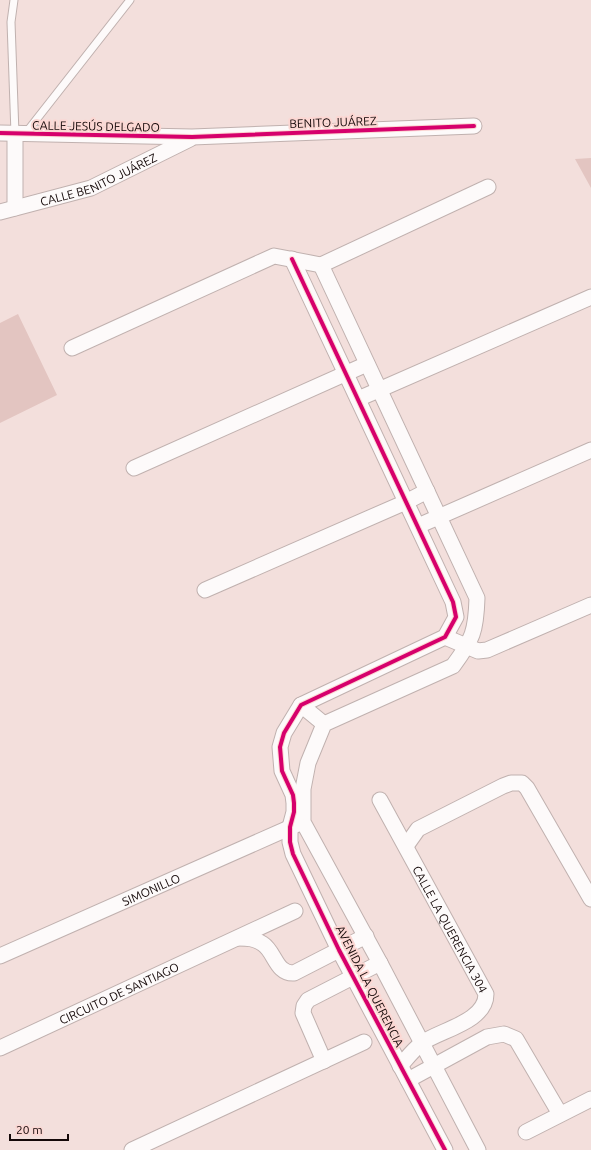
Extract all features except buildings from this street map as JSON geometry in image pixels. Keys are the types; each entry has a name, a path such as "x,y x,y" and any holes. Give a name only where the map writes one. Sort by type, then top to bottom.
{"street":[{"name":"BENITO JUÁREZ","path":"192,138 474,126"},
{"name":"CALLE JESÚS DELGADO","path":"13,134 192,138"},
{"path":"13,134 15,208"},
{"name":"CALLE BENITO JUÁREZ","path":"0,212 91,188 192,138"},
{"path":"72,348 274,256 321,265 488,187"},
{"path":"292,259 454,602 456,617 445,637 301,705 284,733 280,746 282,771 293,795 296,824"},
{"path":"296,824 308,763 324,724 453,666 467,647 476,625 477,598 321,265"},
{"path":"358,399 591,297"},
{"path":"134,468 367,364"},
{"path":"418,526 591,450"},
{"path":"205,590 406,502 427,491"},
{"path":"445,637 478,651 487,650 591,605"},
{"path":"301,705 324,724"},
{"path":"406,846 418,829 503,786 511,783 522,783 527,788 591,899"},
{"name":"CALLE LA QUERENCIA 304","path":"380,800 486,994 484,1005 473,1017 422,1043 400,1066"},
{"name":"AVENIDA LA QUERENCIA","path":"296,824 366,936 478,1150"},
{"name":"AVENIDA LA QUERENCIA","path":"296,824 290,842 293,854 339,950 445,1150"},
{"name":"SIMONILLO","path":"2,950 296,824"},
{"name":"CIRCUITO DE SANTIAGO","path":"0,1048 295,911"},
{"path":"238,938 252,939 264,944 284,971 294,973 366,936"},
{"path":"324,1061 303,1013 304,1006 308,1000 380,964"},
{"path":"408,1080 487,1037 504,1034 509,1035 516,1039 560,1114"},
{"path":"132,1150 364,1042"},
{"path":"526,1132 591,1100"}],"lane":[{"path":"13,134 11,22 14,0"},
{"path":"13,134 130,0"}],"shaded area":[{"path":"591,158 591,188 575,159"},
{"path":"18,314 57,395 0,423 0,323"}],"cycle path":[{"path":"0,133 192,137 474,126"},
{"path":"292,259 453,602 456,617 445,637 301,705 284,733 280,747 282,771 293,795 294,803 294,812 290,827 290,842 293,854 339,950 445,1150"}]}
